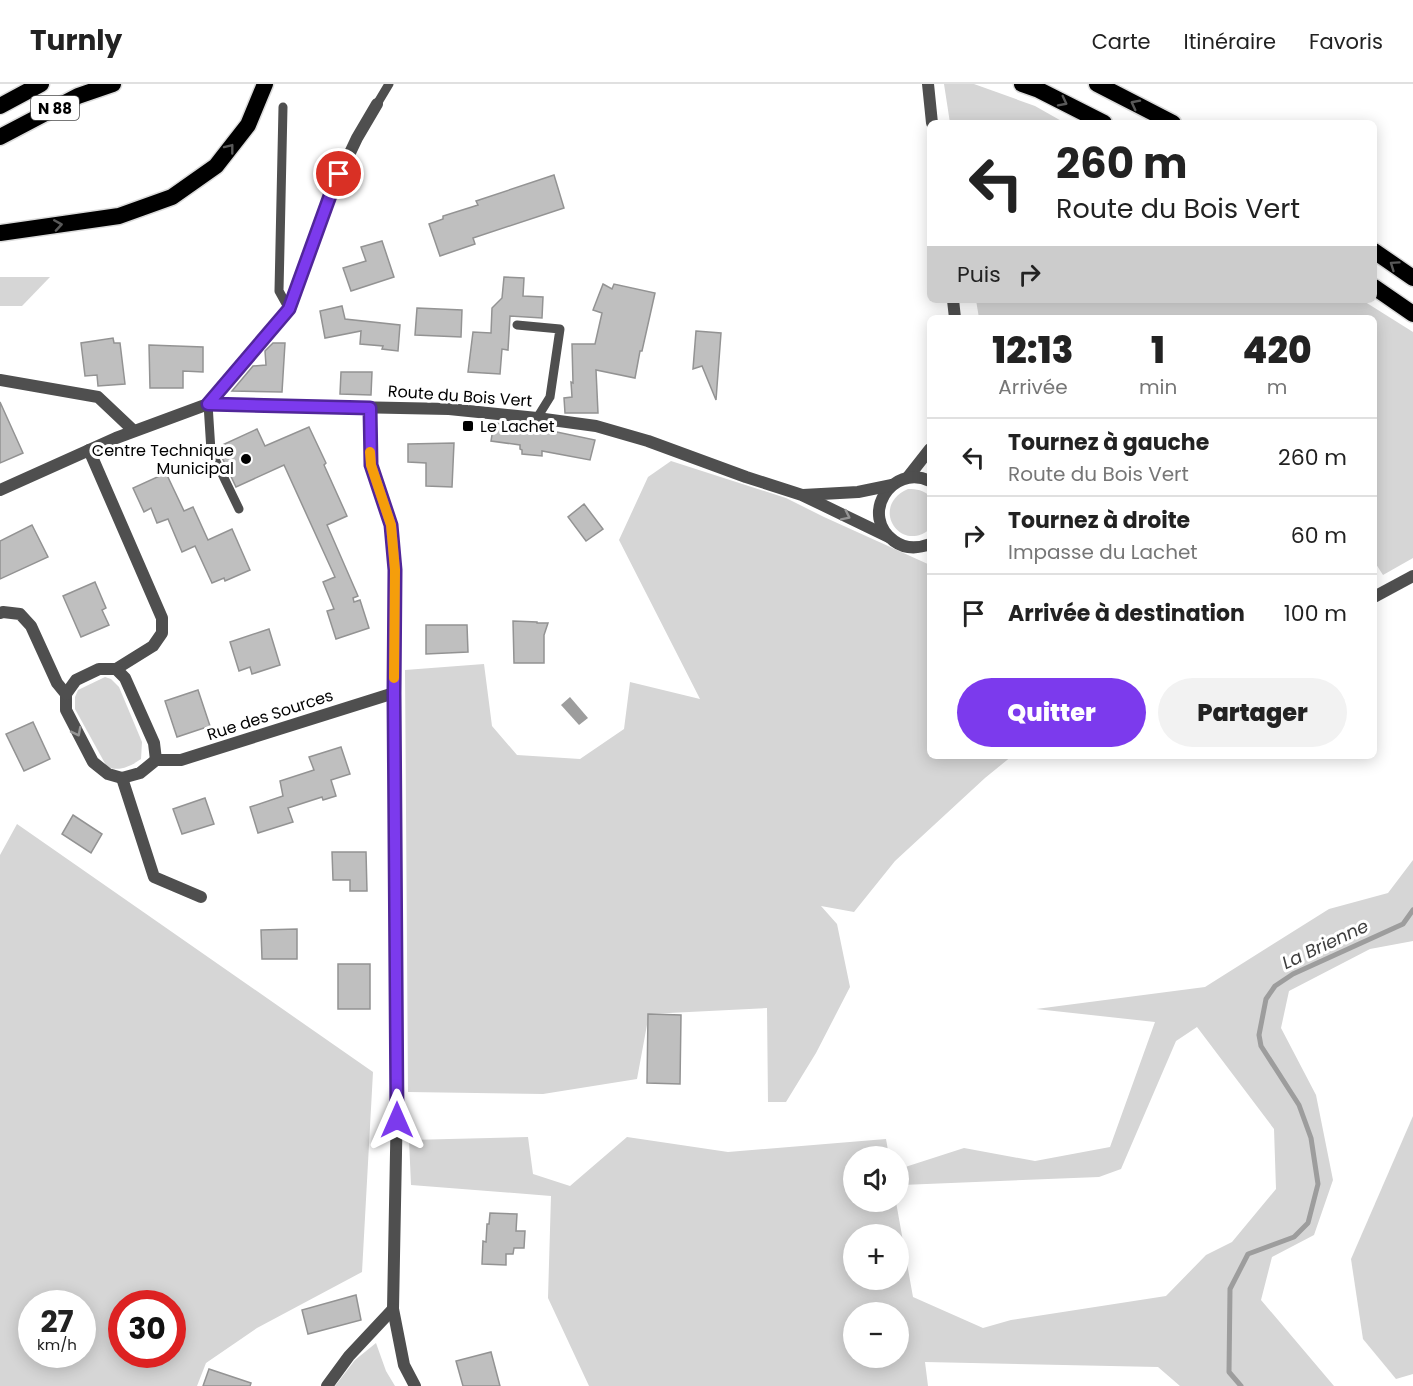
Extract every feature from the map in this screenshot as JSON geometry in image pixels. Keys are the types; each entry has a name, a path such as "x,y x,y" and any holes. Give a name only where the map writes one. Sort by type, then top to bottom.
{"highway":[{"name":"N 88","path":"0,106 41,84"},
{"name":"N 88","path":"0,137 78,96 113,84"},
{"path":"0,233 119,216 172,197 216,166 248,125 265,84"},
{"path":"1022,84 1039,90 1098,120"},
{"path":"1096,84 1167,120"},
{"path":"1377,253 1413,279"},
{"path":"1377,289 1413,314"}],"street":[{"path":"928,84 932,120"},
{"path":"208,404 289,309 331,193 357,138 377,104"},
{"path":"0,380 98,397 134,431"},
{"name":"Route du Bois Vert","path":"0,490 134,431 208,404 450,410 596,426 648,441 802,495"},
{"path":"370,408 371,465 391,525 394,558 397,1101 393,1309 404,1365 415,1386"},
{"path":"89,450 162,618 162,633 153,646 116,669 99,669 76,680 66,694 66,710 93,762 108,774 122,778 154,877 201,897"},
{"path":"908,477 927,453"},
{"path":"889,537 879,517 884,494 892,485 908,477 927,480"},
{"path":"802,495 858,492 892,485"},
{"path":"802,495 899,544 910,548 927,547"},
{"path":"1377,595 1413,576"},
{"path":"0,613 20,614 31,626 57,683 66,694"},
{"path":"116,669 125,678 154,743 156,760"},
{"name":"Rue des Sources","path":"122,778 140,773 156,760 181,760 394,693"},
{"path":"327,1386 349,1356 393,1309"}],"lane":[{"path":"377,104 389,84"},
{"path":"284,107 279,291 289,309"},
{"path":"516,325 560,328 550,397 537,418"},
{"path":"208,404 211,451 239,509"}],"shaded area":[{"path":"944,84 974,84 1035,106 1060,120 950,120"},
{"path":"0,277 50,277 22,306 0,306"},
{"path":"976,303 1367,303 1413,332 1413,558 1383,575 1377,566 1377,315 978,315"},
{"path":"671,461 786,498 927,564 927,759 1008,759 895,861 854,912 821,906 837,924 850,987 816,1053 786,1102 768,1102 767,1008 649,1014 637,1079 543,1094 408,1092 405,670 484,664 492,726 517,755 580,759 624,729 630,682 700,699 619,540 648,477"},
{"path":"908,489 920,490 927,494 927,531 919,535 908,536 893,525 890,516 891,506 897,497"},
{"path":"105,677 111,679 119,687 142,742 141,759 121,769 107,767 75,709 75,697 78,690"},
{"path":"570,697 588,718 579,725 561,705"},
{"path":"17,824 373,1072 362,1272 257,1328 206,1363 197,1386 0,1386 0,855"},
{"path":"1413,860 1413,941 1370,949 1289,991 1281,1028 1316,1095 1333,1180 1314,1235 1272,1257 1261,1300 1334,1386 1180,1386 1158,1367 925,1362 928,1386 589,1386 548,1298 551,1196 411,1185 409,1140 528,1137 533,1174 570,1186 627,1137 728,1152 886,1139 887,1146 843,1146 843,1212 898,1212 900,1224 843,1224 843,1290 909,1290 909,1275 913,1297 983,1328 1011,1320 1166,1296 1206,1255 1232,1242 1276,1189 1274,1129 1197,1027 1176,1041 1121,1169 1099,1177 909,1185 909,1166 964,1148 1035,1161 1110,1147 1155,1022 1036,1009 1205,987 1329,909 1388,893"},
{"path":"1413,1116 1413,1374 1396,1379 1363,1339 1351,1259"},
{"path":"376,1343 386,1371 395,1386 335,1386 355,1360"}],"building":[{"path":"554,175 564,208 473,238 475,244 440,256 429,224 443,219 443,216 478,205 476,201"},
{"path":"382,241 394,277 351,291 343,268 366,261 361,247"},
{"path":"504,277 524,278 523,296 543,297 542,318 510,316 508,350 502,349 500,374 468,372 473,332 491,333 492,308 502,298"},
{"path":"603,284 612,289 614,284 655,293 635,378 596,370 598,413 565,413 564,398 572,397 572,344 595,344 602,313 593,310"},
{"path":"342,306 345,319 400,325 398,351 382,349 383,346 360,344 361,331 325,338 320,311"},
{"path":"417,308 462,310 461,337 415,335"},
{"path":"696,331 721,333 716,400 702,366 693,369"},
{"path":"113,338 114,343 120,343 125,384 98,386 97,375 85,376 81,343"},
{"path":"273,343 285,343 282,392 232,391 253,366 266,365 265,351"},
{"path":"149,345 203,347 203,372 183,371 183,388 150,388"},
{"path":"341,372 372,372 371,395 340,394"},
{"path":"0,402 23,453 0,463"},
{"path":"494,423 533,427 595,440 590,460 542,451 542,456 522,454 520,445 491,441"},
{"path":"309,427 347,516 327,525 358,596 353,598 354,602 360,600 369,628 336,639 327,611 334,609 323,582 335,577 284,465 236,487 218,449 257,429 265,446"},
{"path":"454,443 452,487 426,486 426,463 408,462 408,444"},
{"path":"166,473 184,511 193,507 208,540 232,529 250,570 225,581 224,578 212,583 195,546 182,552 168,519 157,523 151,508 144,512 133,488"},
{"path":"584,504 603,529 586,541 568,517"},
{"path":"32,525 48,557 0,579 0,541"},
{"path":"95,582 106,608 102,610 109,625 81,637 63,596"},
{"path":"513,621 548,623 544,635 544,663 514,663"},
{"path":"426,625 467,625 468,652 426,654"},
{"path":"269,629 280,665 252,674 250,667 239,671 230,642"},
{"path":"198,690 210,726 177,737 165,701"},
{"path":"33,722 50,759 24,771 6,734"},
{"path":"341,747 350,774 331,780 336,796 323,800 322,797 288,808 293,822 258,833 250,807 283,796 280,781 314,770 309,757"},
{"path":"205,798 214,824 182,834 173,809"},
{"path":"73,815 102,834 91,853 62,834"},
{"path":"332,852 366,852 367,891 350,891 350,880 333,880"},
{"path":"297,929 297,959 262,959 261,930"},
{"path":"338,964 370,964 370,1009 338,1009"},
{"path":"648,1014 681,1015 680,1084 647,1083"},
{"path":"490,1213 517,1214 516,1231 525,1231 524,1248 514,1248 513,1254 506,1254 506,1265 482,1264 483,1241 486,1242"},
{"path":"356,1295 361,1320 308,1334 302,1310"},
{"path":"491,1352 500,1386 463,1386 456,1361"},
{"path":"209,1369 251,1383 250,1386 203,1386"}],"waterway":[{"name":"La Brienne","path":"1241,1386 1229,1372 1230,1289 1248,1254 1294,1237 1308,1223 1318,1184 1311,1138 1299,1105 1261,1046 1259,1035 1266,999 1275,986 1293,974 1403,924 1413,910"}],"slow traffic":[{"path":"370,452 371,465 391,525 395,570 394,678"}],"place":[{"name":"Le Lachet","path":"468,426"},
{"name":"Centre Technique Municipal","path":"246,459"}],"route":[{"path":"339,174 289,309 208,404 370,408 371,465 391,525 395,570 397,1120"}]}
